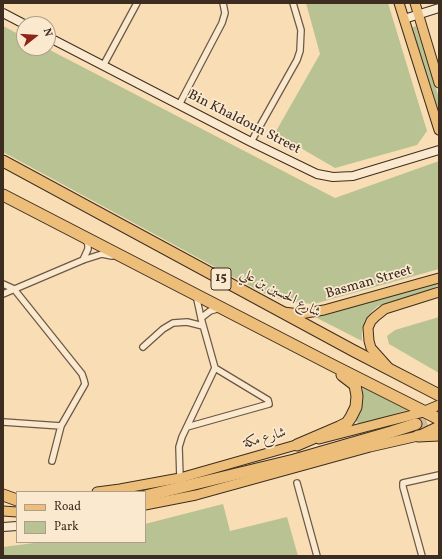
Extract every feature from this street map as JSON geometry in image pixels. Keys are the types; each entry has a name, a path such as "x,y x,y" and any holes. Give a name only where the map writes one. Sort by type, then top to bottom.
{"highway":[{"name":"شارع الحسين بن علي","path":"3,161 439,395"},
{"name":"15","path":"3,195 330,364 439,418"},
{"path":"297,445 347,423 355,410 358,396 354,385 330,364"},
{"path":"146,496 294,460 416,424"},
{"path":"418,436 439,435"},
{"path":"3,494 16,500"}],"main road":[{"path":"399,3 439,130"},
{"path":"415,3 438,79"},
{"name":"Basman Street","path":"282,312 300,314 324,310 439,278"},
{"name":"Basman Street","path":"390,370 371,348 368,341 368,328 374,316 384,309 439,292"},
{"name":"شارع مكة","path":"105,491 180,478 425,411 439,405"},
{"path":"146,505 196,495 370,447 418,436 439,426"},
{"path":"3,494 16,494"},
{"path":"3,511 16,512"}],"street":[{"path":"103,66 137,3"},
{"path":"179,105 222,23 225,13 222,3"},
{"path":"251,142 297,60 300,51 301,30 293,3"},
{"path":"404,19 439,8"},
{"path":"3,13 16,20"},
{"name":"Bin Khaldoun Street","path":"56,41 251,142 317,174 333,177 353,176 439,150"},
{"path":"81,235 88,244 88,249 83,260"},
{"path":"3,294 83,260 102,254 125,258"},
{"path":"3,284 14,289 82,374 84,380 85,384 61,426 52,461"},
{"path":"180,478 179,446 186,427 215,368 196,295"},
{"path":"201,318 210,311 217,309 228,311"},
{"path":"143,347 163,329 173,323 187,322 203,326"},
{"path":"186,427 269,404 268,400 215,368"},
{"path":"3,422 61,426"},
{"path":"422,556 403,484 439,475"},
{"path":"297,483 317,556"},
{"path":"3,527 16,526"}],"green space":[{"path":"306,3 388,3 427,131 417,145 335,168 275,133 320,54"},
{"path":"3,26 16,33 16,56 56,56 56,53 335,198 439,161 439,269 314,304 282,300 263,293 3,152"},
{"path":"416,26 439,98 439,120 410,28"},
{"path":"439,282 439,285 424,293 378,306 365,320 362,330 362,341 315,317"},
{"path":"439,317 439,373 389,344 387,336 395,330"},
{"path":"363,387 407,410 359,425 356,421 361,409"},
{"path":"223,504 230,531 287,517 298,556 3,556 3,547 34,543 146,543 146,524"}],"tunnel":[{"path":"416,424 439,416"}]}
